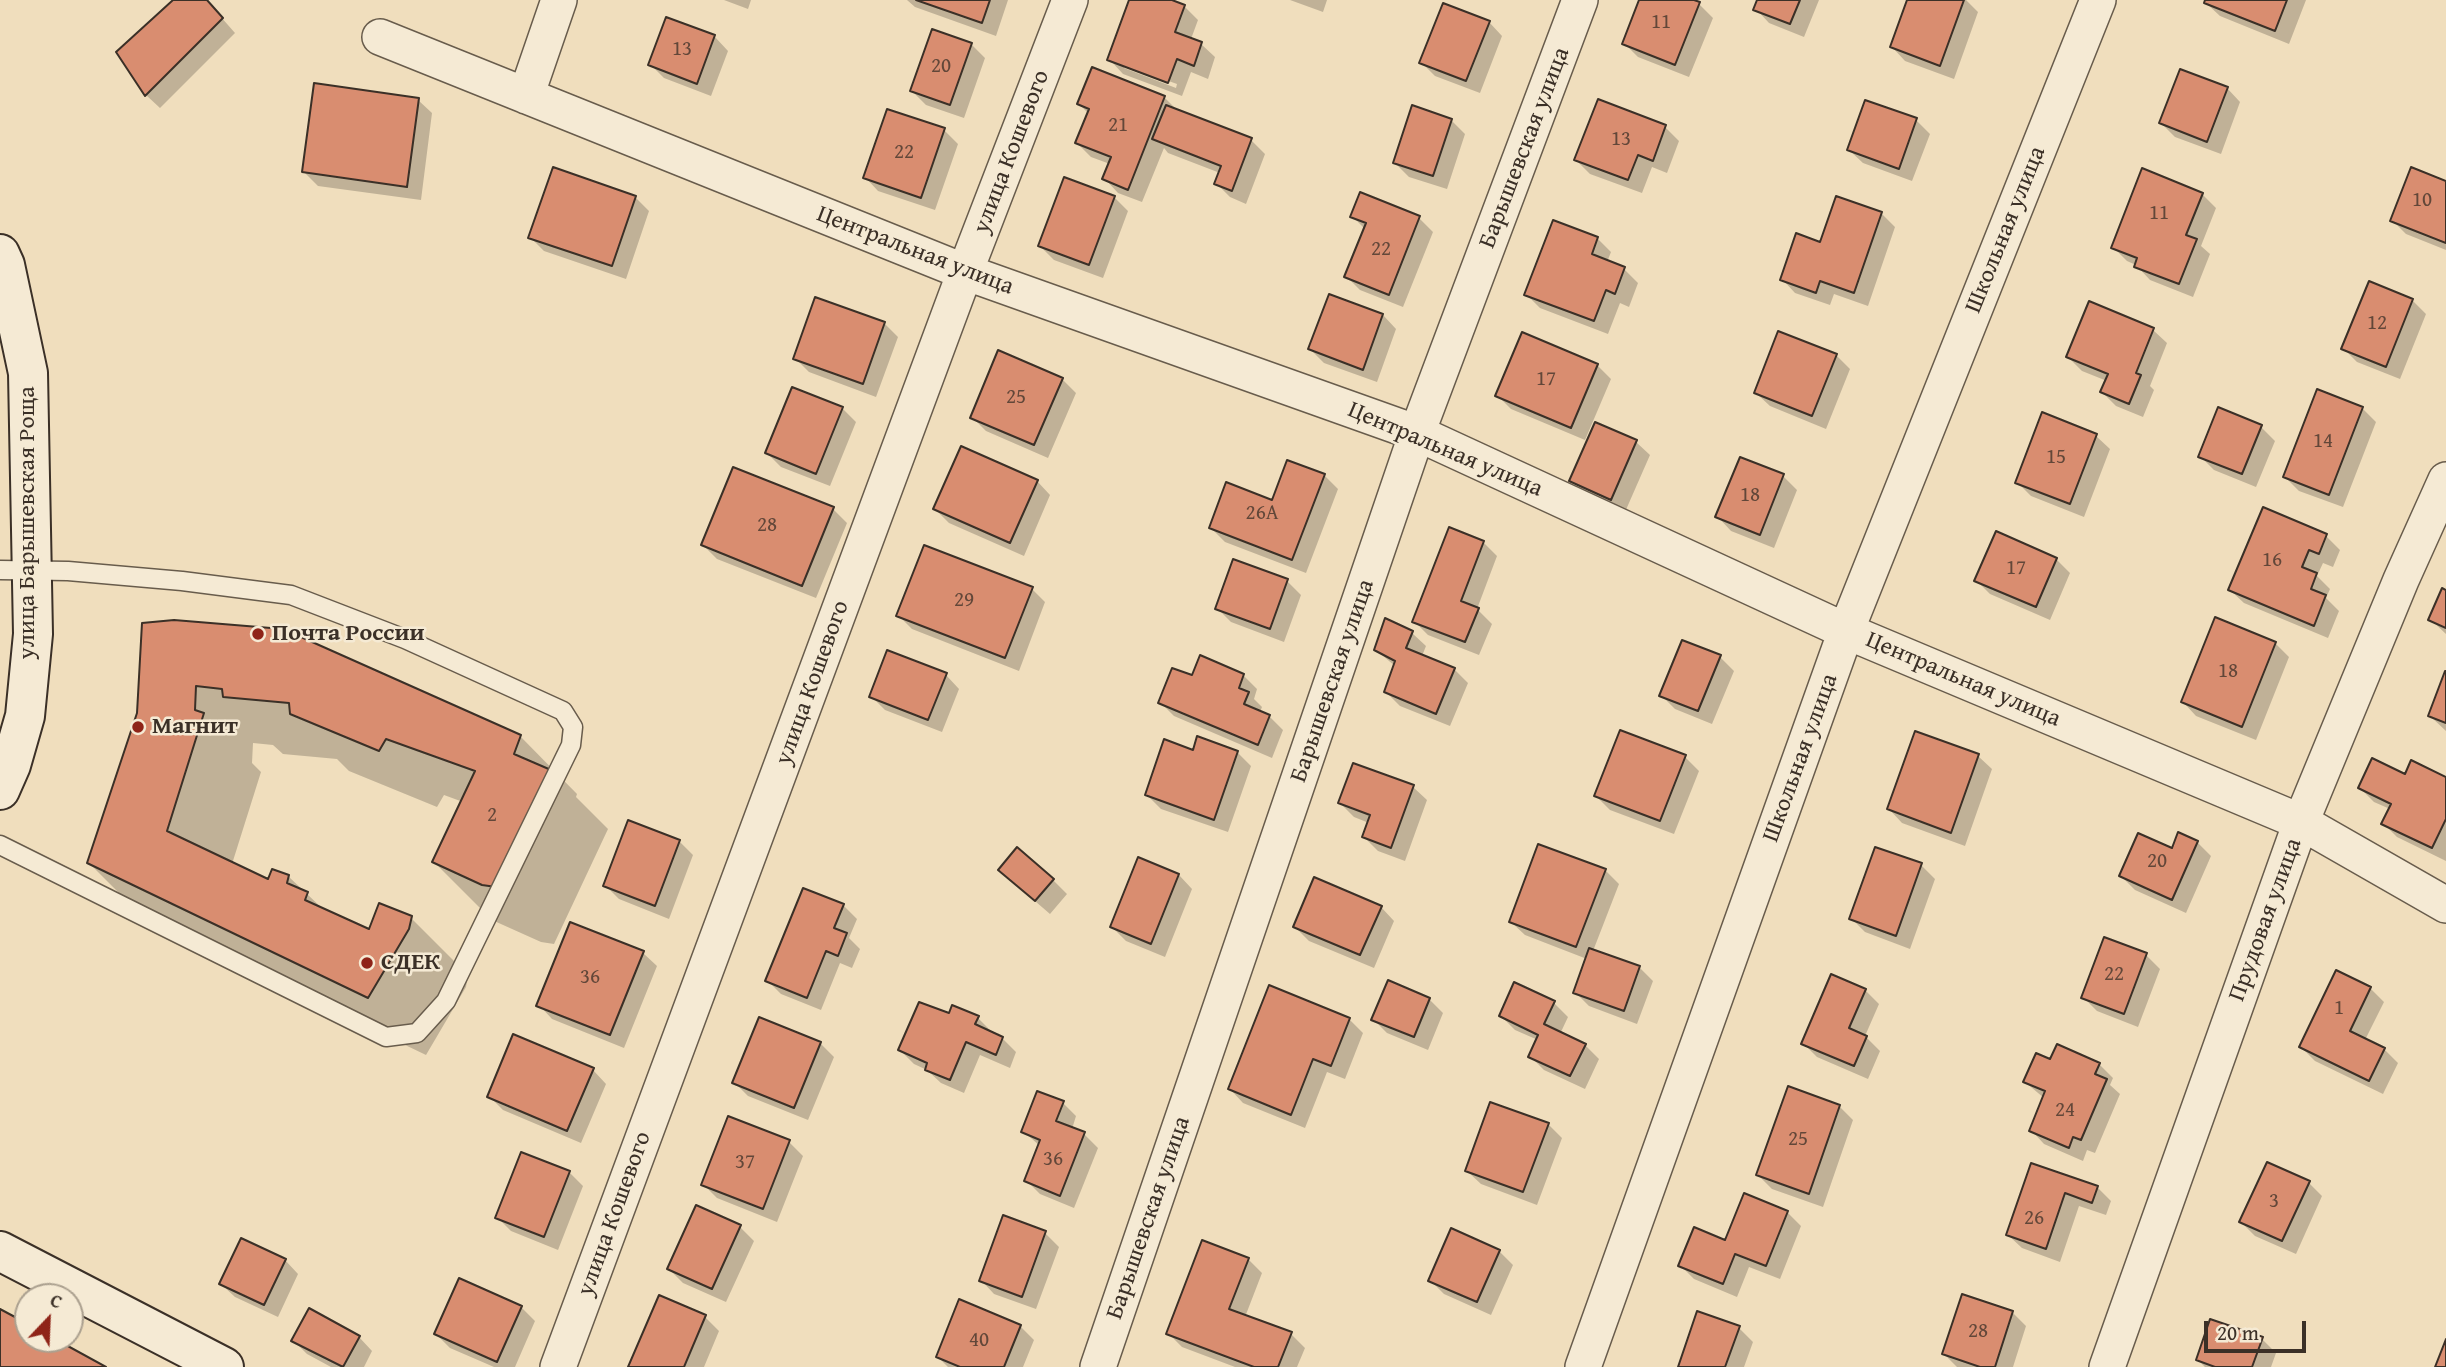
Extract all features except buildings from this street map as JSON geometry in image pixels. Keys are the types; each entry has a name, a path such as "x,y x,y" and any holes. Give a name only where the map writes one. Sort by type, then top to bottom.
{"street":[{"path":"526,96 559,0"},
{"name":"улица Кошевого","path":"558,1367 965,272 1070,0"},
{"name":"Барышевская улица","path":"1098,1367 1417,433 1580,0"},
{"name":"Школьная улица","path":"1583,1367 1846,631 2098,0"},
{"name":"Центральная улица","path":"380,37 965,272 1417,433 1846,631 2301,822 2446,905"},
{"name":"улица Барышевская Роща","path":"0,254 5,265 28,373 16,570 33,634 25,716 0,790"},
{"name":"Прудовая улица","path":"2107,1367 2301,822 2401,580 2446,480"},
{"path":"0,1251 224,1367"}],"lane":[{"path":"0,845 386,1037 417,1033 446,1001 571,745 573,727 563,711 405,639 291,594 169,580 16,570"}],"place":[{"name":"Почта России","path":"258,634"},
{"name":"Магнит","path":"138,727"},
{"name":"СДЕК","path":"367,963"}]}
